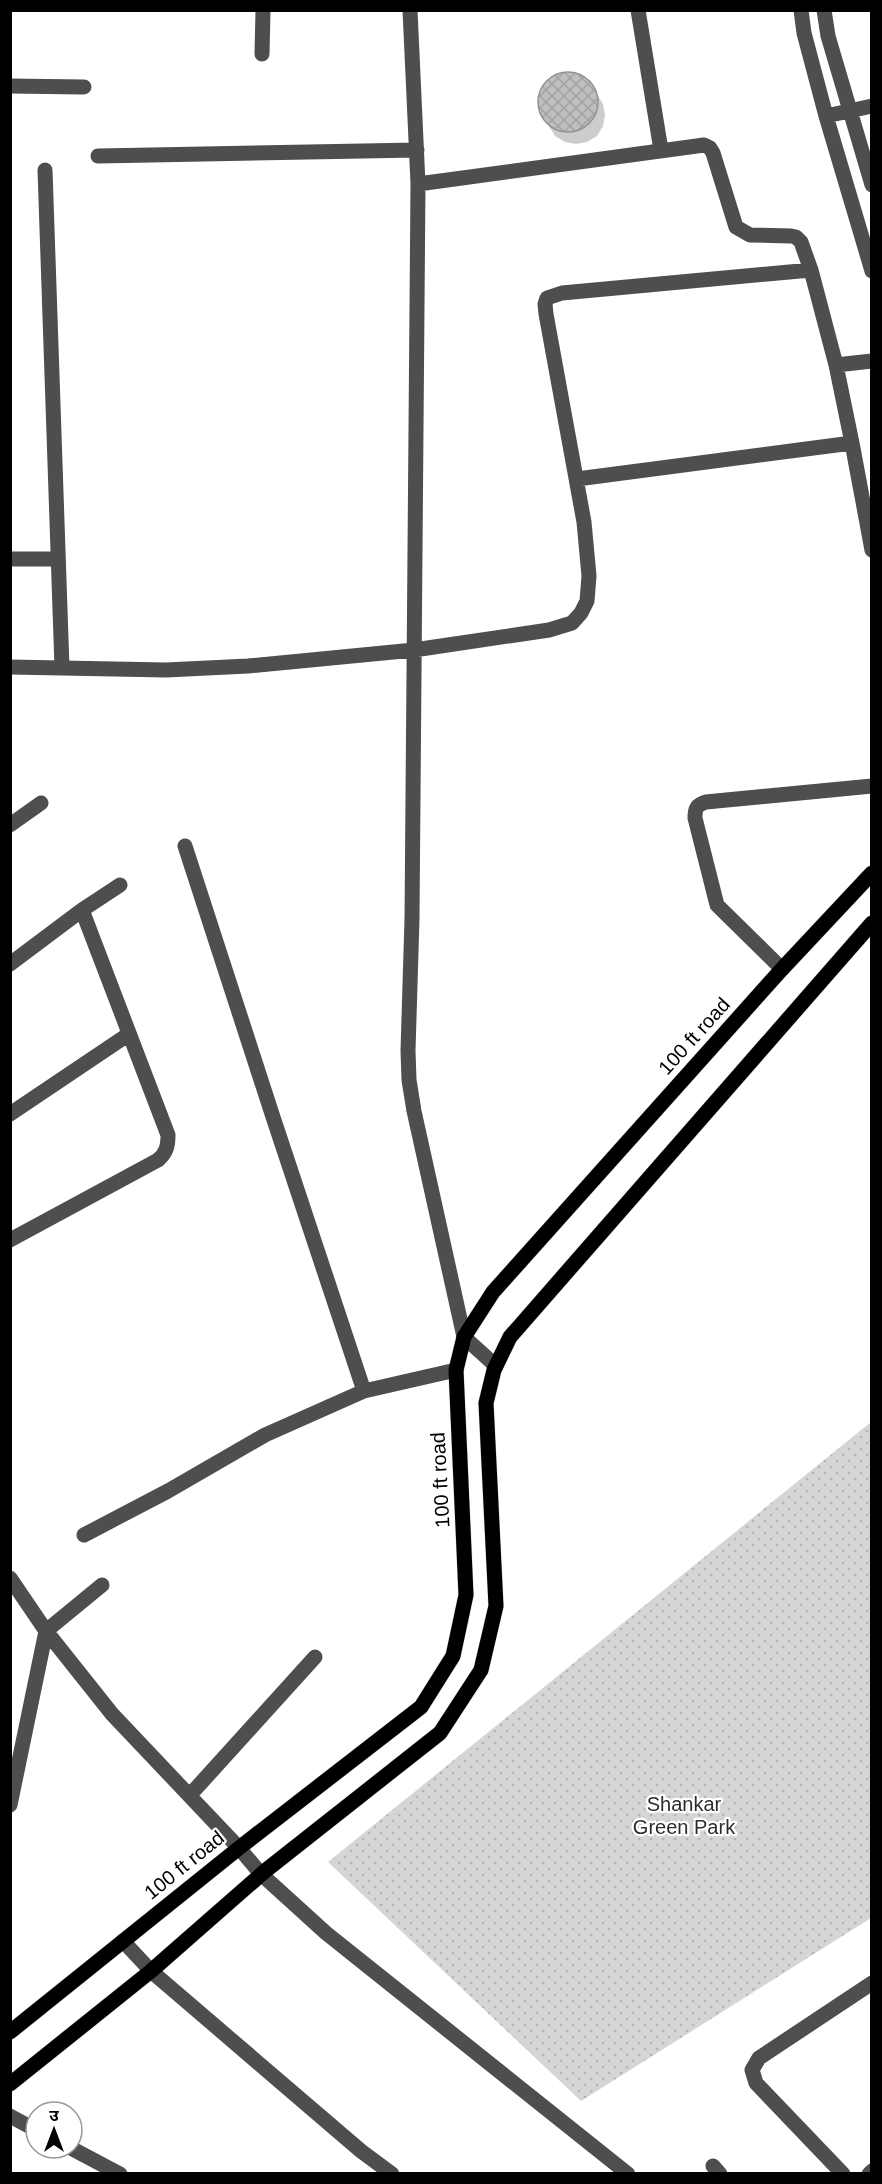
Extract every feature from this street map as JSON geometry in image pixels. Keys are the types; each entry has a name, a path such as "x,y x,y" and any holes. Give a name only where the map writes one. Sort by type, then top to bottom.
{"main road":[{"name":"100 ft road","path":"12,2029 421,1707 453,1656 466,1595 456,1370 464,1337 493,1292 782,969 872,873"},
{"path":"10,2084 151,1971 261,1874 440,1733 481,1670 496,1606 486,1403 496,1366 510,1337 872,923"}],"street":[{"path":"262,54 263,10"},
{"path":"410,10 418,184 409,1080 464,1337 496,1366"},
{"path":"638,10 661,150"},
{"path":"801,10 804,33 826,116 872,271"},
{"path":"824,10 828,36 849,111 865,139 872,185"},
{"path":"10,86 84,87"},
{"path":"826,116 872,106"},
{"path":"836,148 865,139"},
{"path":"418,184 697,145 711,148 736,227 750,235 796,237 801,242 811,270 836,365 872,550"},
{"path":"98,156 417,150"},
{"path":"45,170 62,668"},
{"path":"10,667 166,670 236,667 414,650 549,630 572,623 581,613 587,601 589,576 577,479 546,314 547,298 562,293 811,270"},
{"path":"836,365 872,361"},
{"path":"577,479 852,443"},
{"path":"10,559 58,559"},
{"path":"782,969 717,905 695,818 695,809 699,804 706,802 872,786"},
{"path":"10,825 41,803"},
{"path":"185,846 364,1391"},
{"path":"10,964 82,910 120,885"},
{"path":"10,1240 158,1160 165,1154 168,1136 82,910"},
{"path":"10,1114 129,1034"},
{"path":"84,1535 168,1491 265,1435 364,1391 456,1370"},
{"path":"10,1578 46,1631 112,1714 240,1848 261,1874 326,1933 628,2174"},
{"path":"10,1805 14,1774 46,1631 102,1585"},
{"path":"190,1795 315,1657"},
{"path":"123,1941 151,1971 361,2151 392,2174"},
{"path":"843,2174 756,2083 752,2070 759,2058 872,1983"},
{"path":"10,2116 24,2124"},
{"path":"84,2155 120,2174"}],"green space":[{"name":"Shankar Green Park","path":"871,1422 871,1918 581,2101 328,1862"}],"building":[{"path":"562,72 574,72 590,80 596,90 598,102 596,114 590,124 574,132 562,132 546,124 538,108 538,96 546,80"}]}
